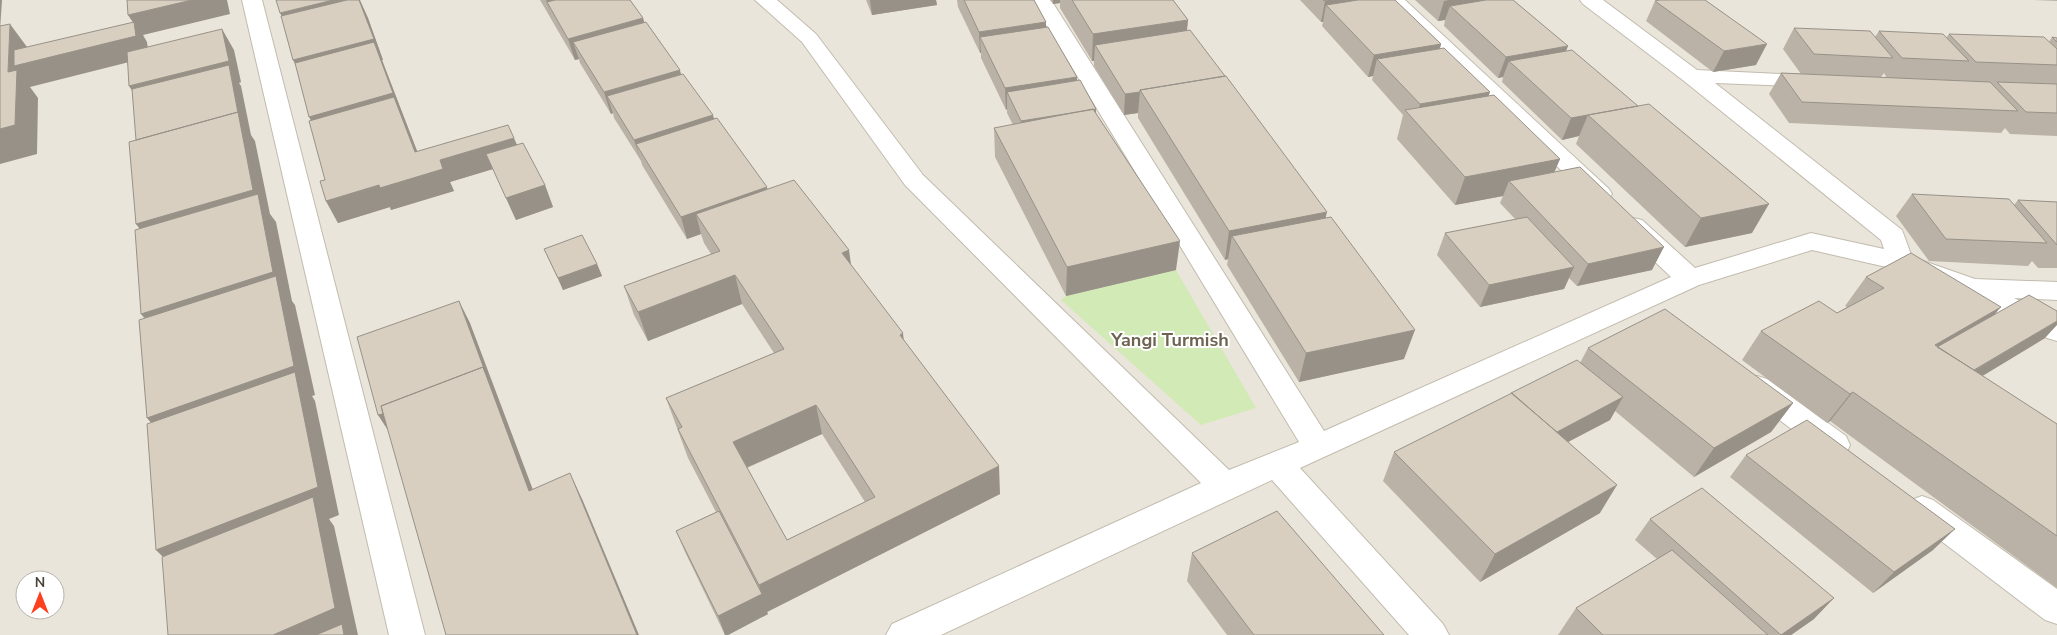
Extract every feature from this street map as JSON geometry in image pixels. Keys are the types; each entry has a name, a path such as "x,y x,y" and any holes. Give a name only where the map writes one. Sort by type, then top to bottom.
{"street":[{"path":"252,0 407,635"},
{"path":"764,0 809,38 914,180 1225,486"},
{"path":"1041,0 1318,447"},
{"path":"1394,0 1690,279"},
{"path":"1590,0 1692,76 1893,236 1901,262"},
{"path":"1692,76 1840,82"},
{"path":"904,635 1225,486 1318,447 1640,300 1690,279 1811,241 1901,262 1969,287 2057,332"},
{"path":"1969,287 2057,292"},
{"path":"1640,300 1664,318"},
{"path":"1736,371 1856,461"},
{"path":"1277,464 1431,635"},
{"path":"1896,490 2057,609"}],"shaded area":[{"name":"Yangi Turmish","path":"0,0 2057,0 2057,635 0,635"}],"green space":[{"path":"1176,270 1256,408 1201,425 1061,300 1066,296"}],"building":[{"path":"127,0 192,0 128,15"},
{"path":"276,0 333,0 280,13"},
{"path":"347,0 359,0 374,39 293,60 281,16"},
{"path":"555,0 630,0 643,18 568,39 547,2"},
{"path":"964,0 1034,0 1046,22 979,32"},
{"path":"1072,0 1173,0 1188,20 1093,34"},
{"path":"1358,0 1395,0 1441,44 1374,55 1326,5"},
{"path":"1486,0 1513,0 1568,46 1506,57 1450,6"},
{"path":"1705,0 1767,44 1724,51 1655,1"},
{"path":"134,22 136,36 14,66 14,50"},
{"path":"646,22 680,70 604,92 573,42"},
{"path":"10,24 8,72 17,70 15,125 0,129 0,26"},
{"path":"1048,27 1077,77 1005,88 980,37"},
{"path":"1794,28 1870,31 1893,58 1814,54"},
{"path":"222,29 229,61 129,86 127,52"},
{"path":"1190,30 1225,76 1125,94 1095,45"},
{"path":"1879,31 1943,34 1969,61 1902,58"},
{"path":"1949,34 2044,37 2057,49 2057,65 1976,62"},
{"path":"374,42 393,93 309,117 295,63"},
{"path":"1444,48 1490,92 1420,104 1377,59"},
{"path":"1572,50 1638,106 1571,118 1509,61"},
{"path":"229,65 238,112 136,140 132,89"},
{"path":"1781,73 1990,82 2018,111 1802,102"},
{"path":"683,74 713,115 634,140 607,96"},
{"path":"1226,76 1327,212 1229,231 1140,90"},
{"path":"1080,80 1096,109 1021,121 1007,92"},
{"path":"1997,82 2057,84 2057,113 2026,112"},
{"path":"1494,95 1560,159 1465,177 1405,110"},
{"path":"394,97 415,152 508,125 514,138 440,160 443,169 380,188 379,185 326,201 320,181 325,180 309,121"},
{"path":"1649,104 1769,204 1701,218 1588,115"},
{"path":"1093,109 1180,241 1067,267 994,128"},
{"path":"238,112 253,190 136,224 129,142"},
{"path":"717,118 767,187 681,217 636,144"},
{"path":"523,143 545,185 506,198 486,154"},
{"path":"1580,167 1664,247 1588,264 1509,181"},
{"path":"794,180 849,250 842,253 903,333 900,335 999,466 759,585 678,429 682,427 666,398 784,349 735,275 638,312 624,286 720,251 696,214","holes":["816,405 875,497 787,540 733,442"]},
{"path":"258,194 273,272 141,314 135,230"},
{"path":"1912,194 2009,199 2047,243 1946,239"},
{"path":"2018,200 2057,202 2057,245"},
{"path":"1331,217 1415,330 1306,353 1232,236"},
{"path":"1527,217 1574,267 1489,285 1445,233"},
{"path":"582,235 597,264 558,278 544,249"},
{"path":"1911,253 2001,307 1935,345 2057,424 2057,536 1853,392 1850,394 1761,331 1819,301 1837,313 1884,288 1866,277"},
{"path":"276,276 294,366 147,418 139,320"},
{"path":"2029,295 2057,311 2057,321 1974,370 1937,347"},
{"path":"459,301 486,374 483,367 381,406 383,414 378,415 357,337"},
{"path":"1665,309 1793,403 1714,448 1588,348"},
{"path":"1577,360 1623,397 1557,432 1511,393"},
{"path":"483,367 529,491 570,473 637,635 446,635 381,406"},
{"path":"295,372 318,487 156,550 147,424"},
{"path":"1512,393 1617,485 1495,554 1394,452"},
{"path":"1807,420 1955,529 1894,572 1746,455"},
{"path":"1702,488 1834,598 1781,635 1650,519"},
{"path":"313,497 335,608 273,635 168,635 162,557"},
{"path":"719,511 762,594 718,616 676,531"},
{"path":"1277,511 1384,635 1254,635 1192,553"},
{"path":"1672,550 1768,635 1603,635 1576,608"},
{"path":"342,624 344,635 316,635"}],"district":[{"name":"Yangi Turmish","path":"1170,340"}]}
